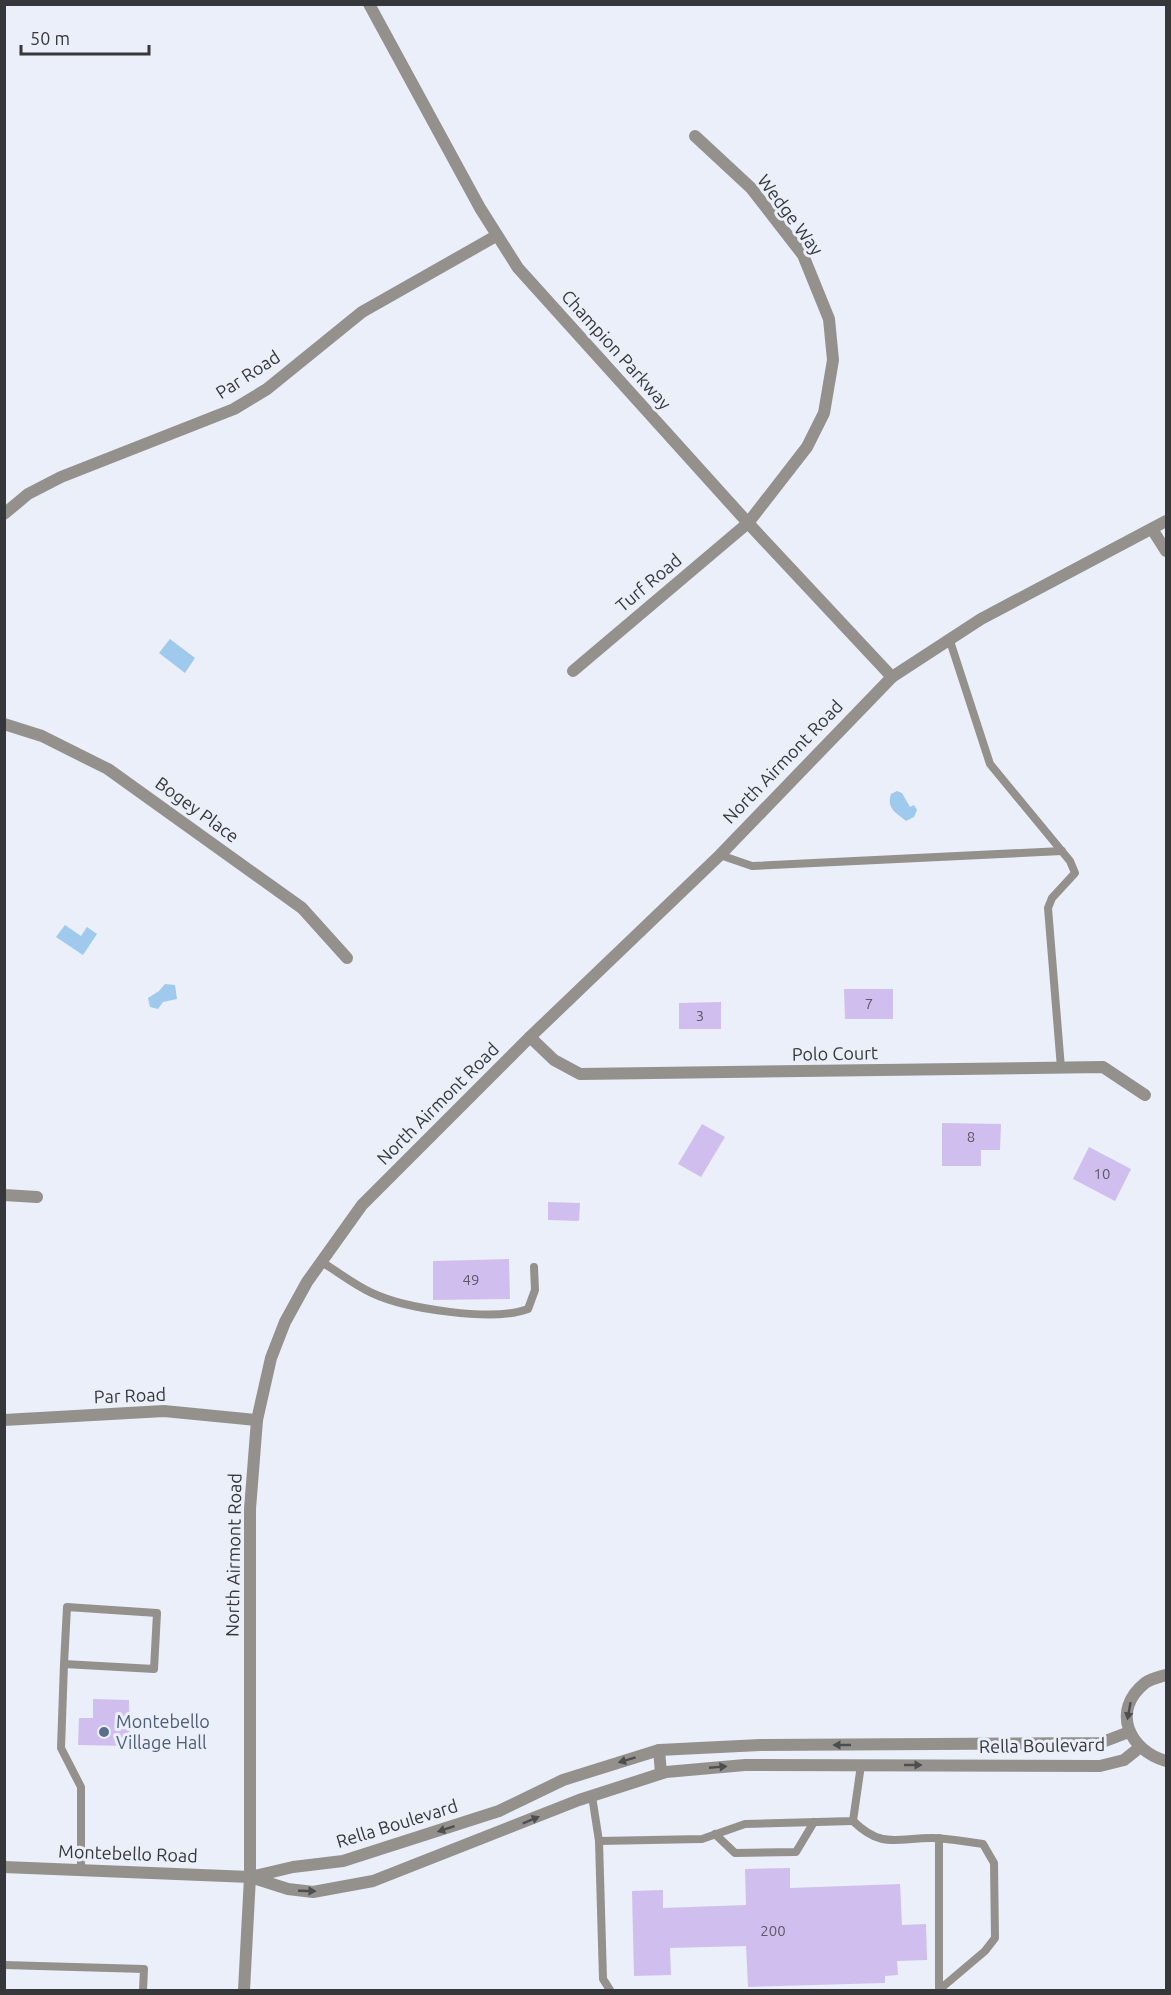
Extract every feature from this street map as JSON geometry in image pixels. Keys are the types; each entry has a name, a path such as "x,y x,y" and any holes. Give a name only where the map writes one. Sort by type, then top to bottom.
{"street":[{"name":"Champion Parkway","path":"369,4 496,236 518,268 748,523 892,677"},
{"name":"Wedge Way","path":"695,136 751,188 803,255 830,319 832,360 824,413 807,447 748,523"},
{"name":"Par Road","path":"4,514 28,494 61,477 234,409 267,388 362,312 496,236"},
{"name":"North Airmont Road","path":"244,1990 250,1877 250,1509 256,1420 271,1358 285,1322 320,1261 362,1205 530,1037 720,855 814,755 892,677 949,638 1167,521"},
{"name":"Turf Road","path":"573,671 748,523"},
{"path":"1152,529 1167,551"},
{"name":"Bogey Place","path":"4,724 42,736 108,769 302,908 347,958"},
{"name":"Polo Court","path":"530,1037 554,1060 580,1074 1103,1067 1145,1095"},
{"path":"4,1195 37,1197"},
{"name":"Par Road","path":"4,1420 164,1411 256,1420"},
{"name":"Rella Boulevard","path":"250,1877 288,1889 313,1892 373,1881 592,1796 661,1773 745,1765 1101,1766 1124,1760 1139,1748 1129,1732 1127,1716 1136,1692 1147,1681 1167,1675"},
{"name":"Rella Boulevard","path":"250,1877 293,1867 343,1862 499,1811 563,1780 659,1750 760,1745 1101,1743 1129,1732"},
{"path":"940,1766 941,1744"},
{"path":"1139,1748 1152,1757 1167,1761"},
{"path":"659,1750 661,1773"},
{"path":"499,1811 507,1830"},
{"name":"Montebello Road","path":"4,1867 250,1877"}],"lane":[{"path":"949,638 990,764 1062,851 1075,873 1052,898 1048,921 1061,1068"},
{"path":"720,855 752,866 1062,851"},
{"path":"320,1261 372,1293 417,1308 501,1313 528,1309 535,1290 534,1267"},
{"path":"63,1664 154,1669 157,1613 67,1607 63,1664 61,1748 81,1787 81,1870"},
{"path":"853,1821 861,1765"},
{"path":"592,1796 599,1841 603,1979 610,1990"},
{"path":"599,1841 702,1839 746,1824 853,1821 868,1835 883,1840 939,1838 983,1844 994,1863 995,1938 985,1951 939,1990"},
{"path":"715,1834 735,1853 796,1852 814,1822"},
{"path":"939,1838 939,1990"},
{"path":"4,1965 144,1969 143,1990"}],"water":[{"path":"170,639 195,658 185,673 159,653"},
{"path":"897,791 902,793 910,807 914,805 917,810 914,817 906,821 891,807 891,794"},
{"path":"65,925 81,936 87,927 97,934 83,955 56,937"},
{"path":"165,984 175,985 177,999 163,1002 158,1009 150,1007 148,998"}],"building":[{"path":"844,989 893,989 893,1019 845,1019"},
{"path":"721,1002 721,1029 679,1029 679,1003"},
{"path":"942,1123 1001,1124 1000,1150 981,1150 981,1166 942,1166"},
{"path":"702,1124 725,1137 701,1177 678,1164"},
{"path":"1089,1147 1131,1169 1115,1201 1073,1179"},
{"path":"548,1202 580,1203 579,1221 548,1220"},
{"path":"509,1259 510,1299 433,1300 433,1261"},
{"name":"Montebello Village Hall","path":"93,1699 129,1700 130,1746 78,1745 79,1718 93,1718"},
{"path":"790,1868 790,1888 900,1884 902,1925 926,1924 927,1960 897,1961 898,1975 885,1976 885,1983 748,1987 746,1946 670,1948 671,1975 634,1976 632,1891 663,1890 663,1908 746,1905 745,1869"}],"place":[{"name":"Montebello Village Hall","path":"104,1732"}]}
